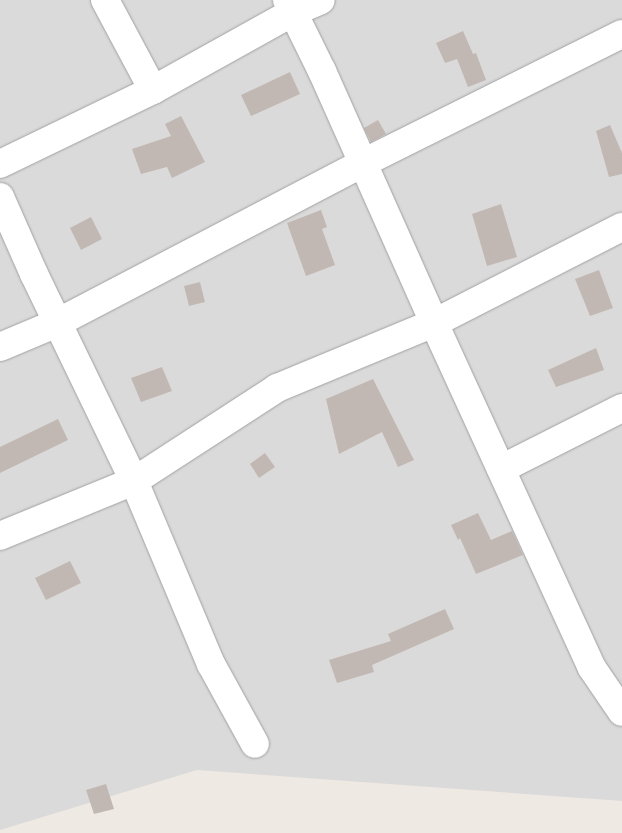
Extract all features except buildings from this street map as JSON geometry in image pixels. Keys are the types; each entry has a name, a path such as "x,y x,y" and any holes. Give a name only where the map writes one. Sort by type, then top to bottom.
{"street":[{"path":"105,0 153,90"},
{"path":"0,164 153,90 290,6 321,0"},
{"path":"290,6 322,71 434,323 592,668 622,712"},
{"path":"0,347 57,323 363,162 622,34"},
{"path":"0,197 57,323 134,481 211,664 255,744"},
{"path":"0,536 134,481 277,388 434,323 622,228"},
{"path":"501,469 622,408"}],"shaded area":[{"path":"0,0 622,0 622,801 197,770 0,830"}]}
